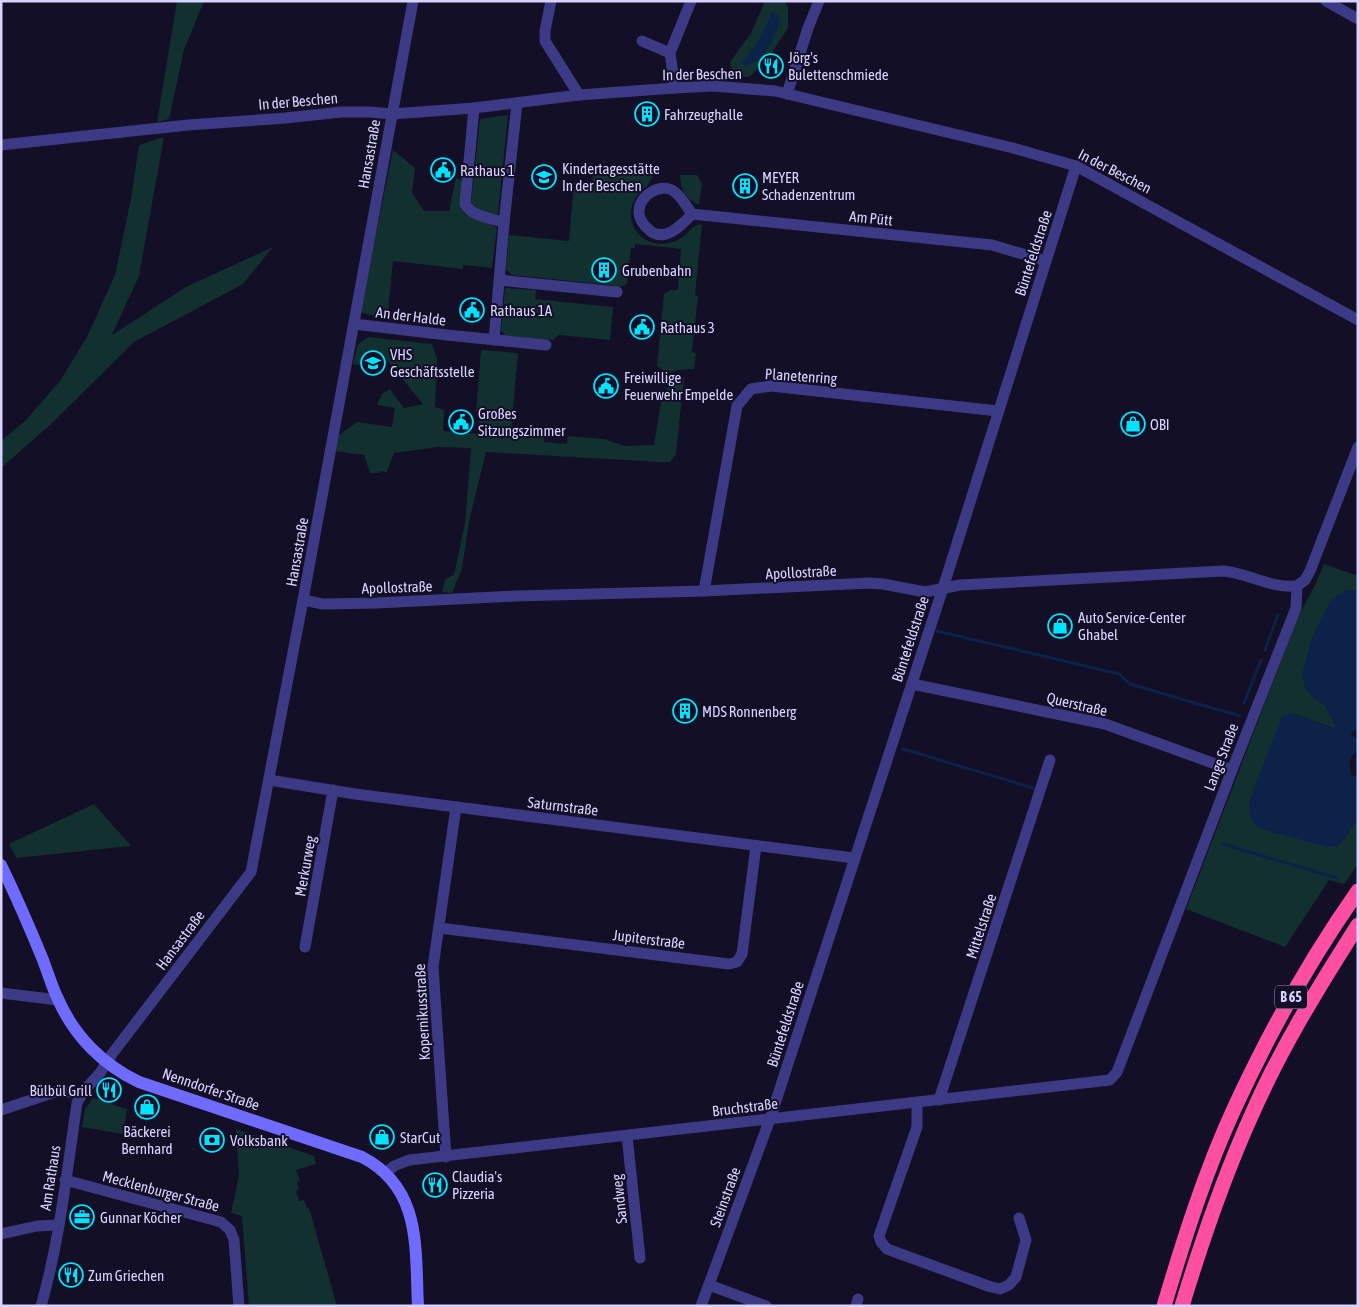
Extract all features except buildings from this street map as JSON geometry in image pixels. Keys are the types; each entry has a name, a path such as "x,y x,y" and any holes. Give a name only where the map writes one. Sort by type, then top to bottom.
{"highway":[{"name":"B 65","path":"1164,1306 1197,1203 1234,1109 1285,1007 1358,891"},
{"name":"B 65","path":"1182,1306 1212,1210 1252,1113 1286,1046 1323,980 1358,926"}],"street":[{"name":"Hansastraße","path":"106,1063 251,872 303,600 412,1"},
{"path":"550,1 545,41 579,95"},
{"path":"675,88 670,53 691,1"},
{"path":"787,94 808,28 819,1"},
{"path":"1326,1 1358,19"},
{"path":"642,42 670,53"},
{"name":"In der Beschen","path":"1,145 188,125 341,112 392,114 474,108 579,95 675,88 713,86 750,88 787,94 1014,148 1076,166 1358,320"},
{"path":"494,340 517,103"},
{"path":"474,108 465,204 469,211 504,223"},
{"name":"Büntefeldstraße","path":"770,1119 943,588 1076,166"},
{"path":"655,189 672,190 682,199 692,214 679,228 670,234 658,235 649,231 641,222 639,211 643,198 655,189"},
{"name":"Am Pütt","path":"692,214 992,245 1046,262"},
{"path":"499,280 616,292"},
{"name":"An der Halde","path":"354,324 546,345"},
{"name":"Planetenring","path":"704,591 737,406 751,389 771,386 998,411"},
{"path":"1297,586 1305,580 1310,571 1358,447"},
{"name":"Apollostraße","path":"303,600 323,604 377,603 516,596 869,584 884,584 925,592 960,585 1223,571 1245,574 1277,586 1297,586"},
{"name":"Lange Straße","path":"1110,1080 1117,1072 1296,608 1297,586"},
{"name":"Querstraße","path":"912,684 1105,724 1232,770"},
{"name":"Mittelstraße","path":"939,1100 1050,760"},
{"name":"Saturnstraße","path":"269,780 456,807 854,858"},
{"name":"Merkurweg","path":"306,947 333,790"},
{"name":"Kopernikusstraße","path":"446,1156 433,967 456,807"},
{"name":"Jupiterstraße","path":"439,928 729,964 737,962 742,954 756,846"},
{"name":"Nenndorfer Straße","path":"1,865 43,960 58,1000 79,1035 106,1063 139,1082 362,1157 386,1173 398,1187 406,1201 411,1216 414,1232 418,1306"},
{"path":"1,993 58,1000"},
{"name":"Am Rathaus","path":"41,1306 58,1225 77,1103 83,1092 100,1073 106,1063"},
{"name":"Bruchstraße","path":"386,1173 394,1166 408,1160 1110,1080"},
{"path":"1,1110 55,1092 83,1092"},
{"path":"917,1103 917,1127 879,1236 887,1249 1000,1289 1009,1286 1016,1277 1026,1240 1019,1218"},
{"name":"Steinstraße","path":"701,1306 770,1119"},
{"name":"Sandweg","path":"627,1136 640,1258"},
{"name":"Mecklenburger Straße","path":"65,1180 221,1222 230,1230 234,1240 239,1306"},
{"path":"1,1234 37,1226 58,1225"},
{"path":"709,1285 766,1306"}],"green space":[{"path":"177,1 204,1 184,50 169,119 157,122"},
{"path":"765,1 785,1 788,8 788,28 769,57 749,77 733,76 730,62 751,33"},
{"path":"508,115 498,214 491,214 479,210 471,202 480,119"},
{"path":"164,137 139,276 112,335 186,287 273,247 243,284 134,342 50,425 1,468 1,441 25,421 60,381 88,335 115,275 131,199 139,145"},
{"path":"393,150 415,168 412,193 424,211 449,211 456,178 464,181 461,207 497,228 492,268 463,265 463,269 393,261 388,312 395,313 394,321 360,312"},
{"path":"635,168 637,175 653,175 649,184 634,200 631,210 633,224 644,238 661,244 673,242 684,236 694,227 702,224 695,295 698,296 692,352 696,353 694,369 667,373 657,366 664,294 670,290 678,290 681,249 635,244 635,248 631,248 627,284 618,288 611,285 512,275 506,270 509,235 569,241 574,182 592,184 593,174 616,176 616,171"},
{"path":"680,175 697,175 702,184 699,205 690,200 685,193 681,185"},
{"path":"505,288 536,290 535,299 613,307 610,340 559,335 553,340 505,336 501,330"},
{"path":"368,337 432,344 437,359 435,407 444,410 443,431 478,434 480,413 476,412 481,350 518,353 511,431 543,434 544,442 567,444 568,436 604,439 625,446 654,445 662,396 673,381 684,378 676,454 670,462 659,462 486,452 469,522 462,569 452,593 442,592 445,579 454,575 465,523 471,448 438,447 394,453 387,472 380,471 379,473 370,473 364,455 333,451 338,436 357,422 392,427 395,408 377,405 382,394 390,389 404,408 423,404 386,359 369,357 367,366 353,364 358,344"},
{"path":"1324,564 1358,576 1358,590 1353,590 1313,697 1325,705 1336,726 1335,729 1293,713 1337,846 1358,818 1358,864 1344,884 1329,880 1285,947 1186,909 1298,617"},
{"path":"94,804 131,846 16,858 9,844"},
{"path":"93,1098 127,1109 123,1134 82,1127 85,1109"},
{"path":"236,1129 314,1156 316,1164 296,1170 300,1181 297,1182 299,1189 296,1191 299,1201 304,1200 307,1208 309,1208 337,1306 249,1306 242,1216 231,1213 239,1176"}],"water":[{"path":"772,12 779,15 779,20 771,42 760,58 745,66 741,62 760,39"},
{"path":"1358,590 1358,730 1352,732 1351,735 1358,738 1358,751 1351,757 1350,769 1353,776 1358,777 1358,818 1337,846 1328,847 1261,829 1254,824 1249,802 1282,716 1293,713 1334,729 1336,726 1325,705 1313,697 1305,688 1302,674 1312,637 1332,599 1344,591"}],"waterway":[{"path":"1265,650 1278,615"},
{"path":"937,631 1119,674 1130,684 1240,716"},
{"path":"1244,703 1261,660"},
{"path":"903,749 1033,788"},
{"path":"1223,844 1337,878"}],"place":[{"name":"Jörg's Bulettenschmiede","path":"771,66"},
{"name":"Fahrzeughalle","path":"647,114"},
{"name":"Rathaus 1","path":"443,170"},
{"name":"Kindertagesstätte In der Beschen","path":"544,177"},
{"name":"MEYER Schadenzentrum","path":"745,186"},
{"name":"Grubenbahn","path":"604,270"},
{"name":"Rathaus 1A","path":"472,310"},
{"name":"Rathaus 3","path":"642,327"},
{"name":"VHS Geschäftsstelle","path":"373,363"},
{"name":"Freiwillige Feuerwehr Empelde","path":"606,386"},
{"name":"Großes Sitzungszimmer","path":"461,422"},
{"name":"OBI","path":"1133,424"},
{"name":"Auto Service-Center Ghabel","path":"1060,626"},
{"name":"MDS Ronnenberg","path":"685,711"},
{"name":"Bülbül Grill","path":"109,1090"},
{"name":"Bäckerei Bernhard","path":"147,1107"},
{"name":"StarCut","path":"382,1137"},
{"name":"Volksbank","path":"212,1140"},
{"name":"Claudia's Pizzeria","path":"435,1185"},
{"name":"Gunnar Köcher","path":"82,1217"},
{"name":"Zum Griechen","path":"71,1275"}]}
